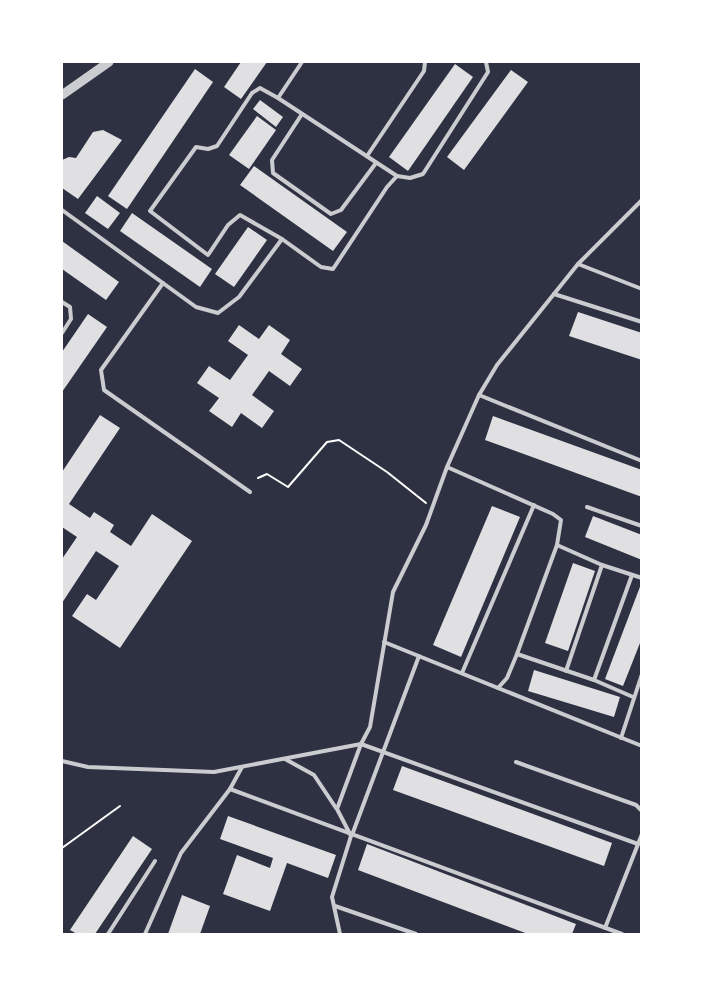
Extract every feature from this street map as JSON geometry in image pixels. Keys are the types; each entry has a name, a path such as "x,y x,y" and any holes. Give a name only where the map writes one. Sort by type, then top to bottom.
{"street":[{"path":"62,95 109,62"}],"lane":[{"path":"278,98 302,62"},
{"path":"367,156 424,70 425,62"},
{"path":"397,176 387,187 333,269 321,267 282,239 240,215 228,225 208,255 150,211 196,147 208,149 217,146 252,93 260,88 397,176 410,178 423,174 488,72 486,62"},
{"path":"302,114 272,160 273,173 331,214 341,210 376,163"},
{"path":"337,809 361,744 370,727 393,592 426,525 447,467 479,395 496,364 578,264 642,200"},
{"path":"62,210 196,306 218,313 239,297 282,239"},
{"path":"578,264 642,289"},
{"path":"163,283 101,370 104,390 250,492"},
{"path":"554,294 642,322"},
{"path":"62,302 70,307 71,319 62,333"},
{"path":"479,395 642,460"},
{"path":"447,467 553,514 561,520 557,544 517,654 507,678 498,688"},
{"path":"462,673 534,506"},
{"path":"587,507 642,526"},
{"path":"557,544 602,565 642,578"},
{"path":"566,671 602,565"},
{"path":"594,680 632,575"},
{"path":"384,642 642,746"},
{"path":"517,654 594,680 633,698"},
{"path":"340,934 332,897 351,836 419,656"},
{"path":"621,738 642,674"},
{"path":"62,761 88,767 214,772 361,744 638,844"},
{"path":"285,759 314,775 337,809 351,836"},
{"path":"516,762 636,805 642,811"},
{"path":"145,934 181,853 230,789 243,766"},
{"path":"230,789 351,836 622,934"},
{"path":"605,928 642,834"},
{"path":"108,934 156,861"},
{"path":"334,906 416,934"}],"path":[{"path":"258,478 267,474 288,487 327,442 339,440 387,472 426,503"},
{"path":"62,848 120,806"}],"building":[{"path":"241,62 267,62 241,99 224,87"},
{"path":"455,64 473,77 408,171 389,157"},
{"path":"195,69 213,82 127,209 108,196"},
{"path":"511,70 528,82 464,170 447,157"},
{"path":"260,100 283,117 276,127 253,109"},
{"path":"257,116 276,130 249,169 229,155"},
{"path":"103,130 122,140 78,199 62,188 62,160 69,157 76,158 93,132"},
{"path":"254,166 347,232 333,251 240,185"},
{"path":"97,196 120,213 108,229 85,213"},
{"path":"132,213 212,269 200,287 120,231"},
{"path":"248,227 267,240 234,287 215,274"},
{"path":"62,241 119,282 106,300 62,269"},
{"path":"578,312 642,333 642,360 569,336"},
{"path":"88,314 107,327 62,392 62,352"},
{"path":"239,325 259,339 269,325 290,340 281,354 302,369 290,386 269,371 252,395 274,411 262,428 241,413 232,427 209,411 219,398 197,383 209,366 230,380 248,355 228,341"},
{"path":"100,415 120,428 69,504 90,518 94,512 114,525 110,532 131,546 152,514 192,541 120,648 72,616 87,594 96,600 119,566 96,551 62,603 62,559 77,537 62,527 62,472"},
{"path":"493,416 642,470 642,497 485,440"},
{"path":"492,506 520,517 461,657 433,645"},
{"path":"593,516 642,535 642,560 585,537"},
{"path":"573,563 595,571 568,651 545,643"},
{"path":"641,584 642,638 623,686 605,679"},
{"path":"534,670 620,697 614,717 528,691"},
{"path":"402,766 612,843 604,866 393,790"},
{"path":"228,816 336,855 328,878 287,863 270,911 223,894 237,855 270,868 273,858 220,839"},
{"path":"133,836 152,849 95,934 77,934 70,930"},
{"path":"367,844 576,924 572,934 528,934 358,870"},
{"path":"182,895 210,906 200,934 168,934"}]}
